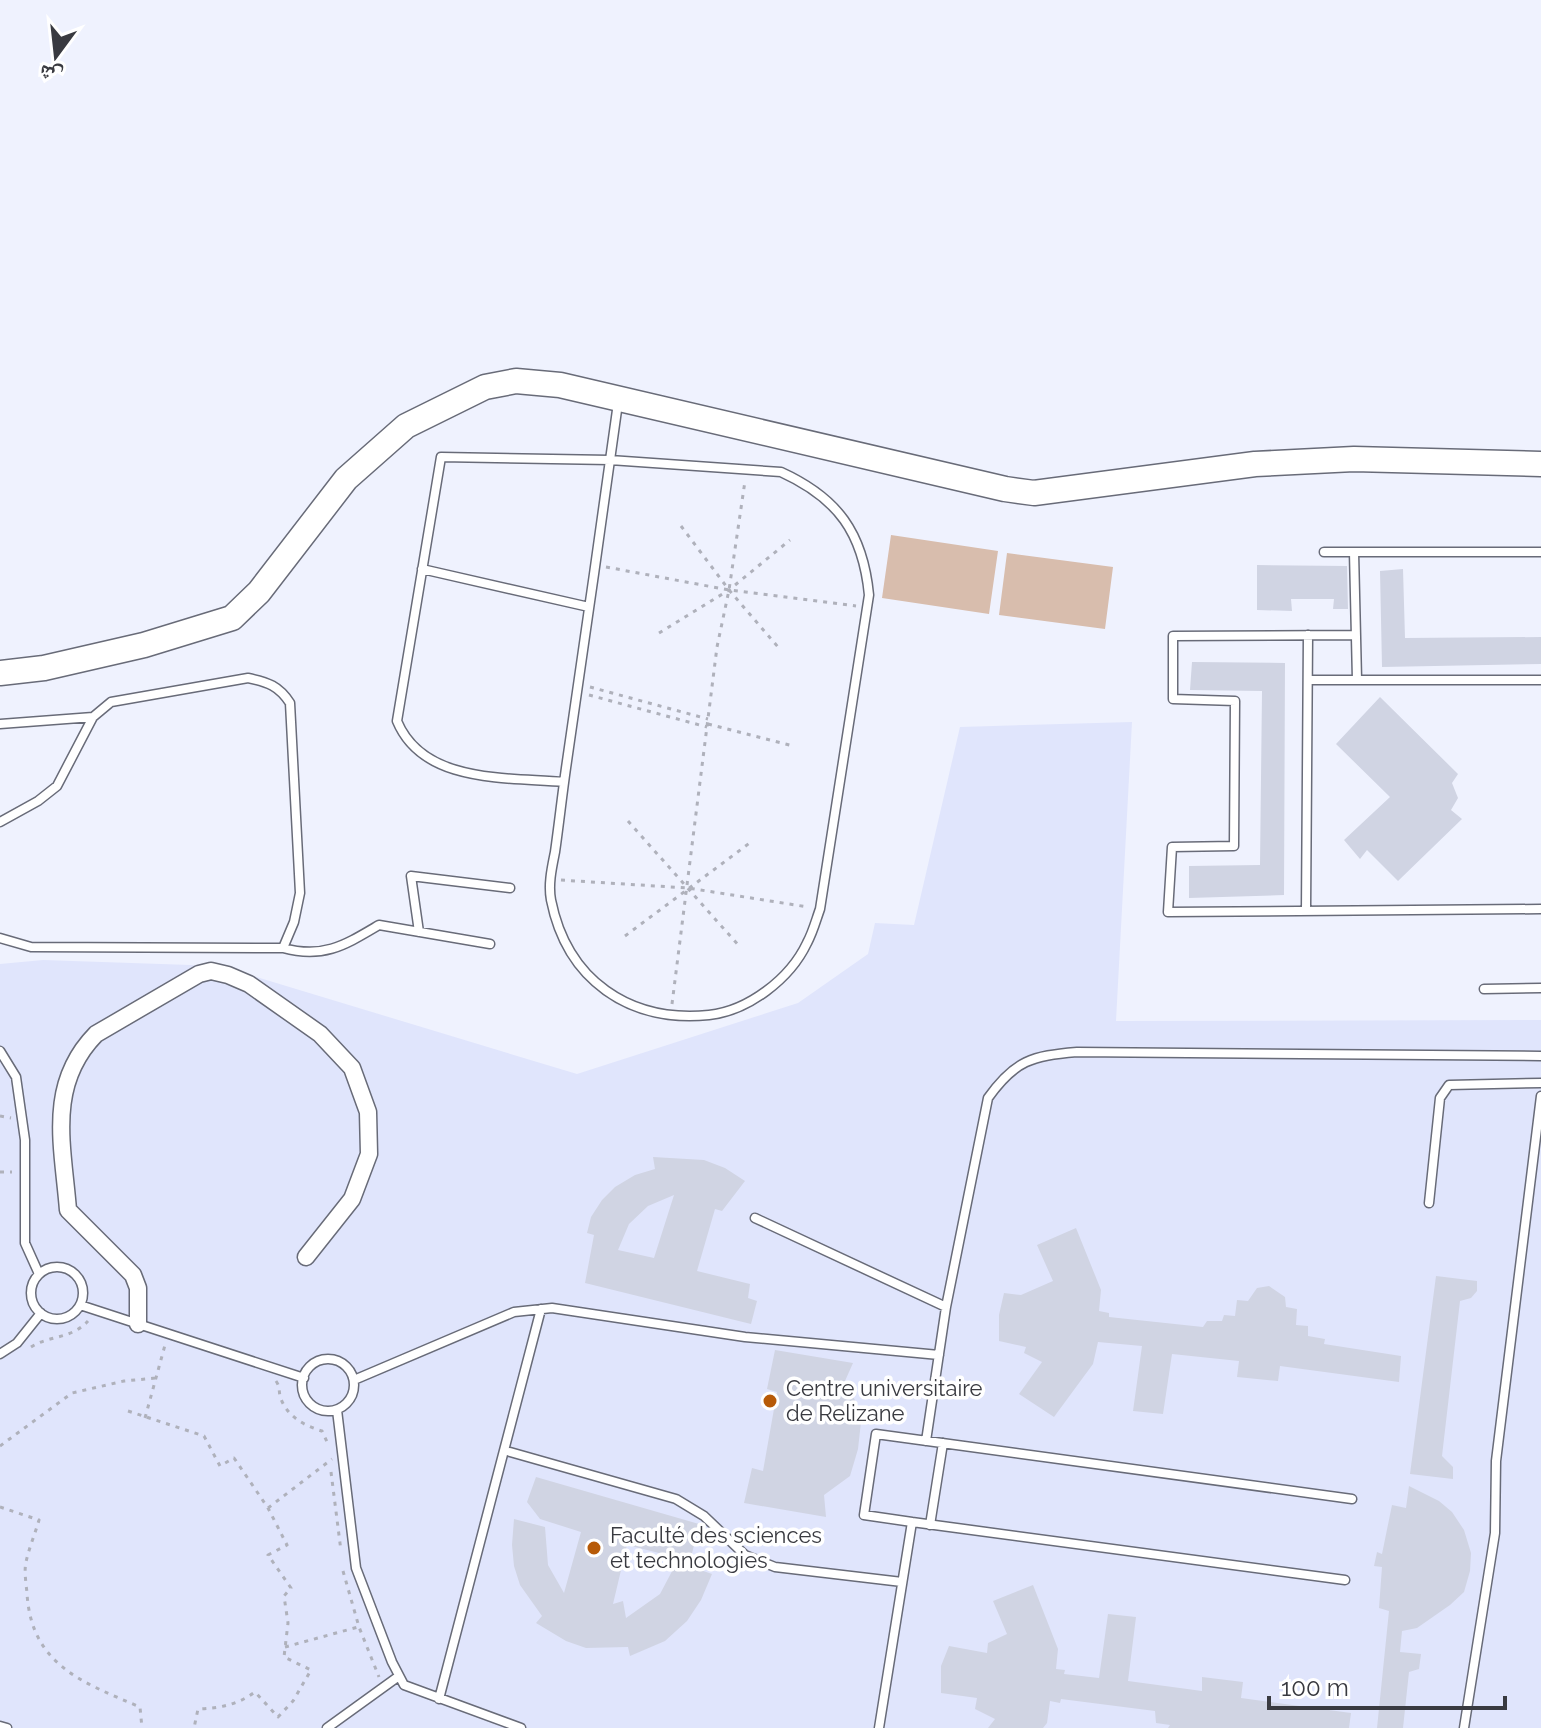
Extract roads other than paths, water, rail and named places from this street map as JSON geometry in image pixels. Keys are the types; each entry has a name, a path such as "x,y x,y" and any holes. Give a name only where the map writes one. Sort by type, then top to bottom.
{"street":[{"path":"0,673 44,668 144,645 232,618 259,592 346,479 406,426 485,387 516,381 545,383 619,399 1005,489 1034,493 1255,464 1354,459 1541,464"},
{"path":"138,1324 138,1288 133,1275 68,1210 60,1112 63,1091 85,1046 96,1034 199,974 211,971 249,984 320,1034 352,1068 368,1112 369,1154 352,1199 306,1257"}],"lane":[{"path":"564,782 447,768 420,752 397,721 441,457 610,460 747,469 781,472 806,483 836,509 858,543 866,569 869,595 820,909 807,945 785,976 755,999 719,1013 671,1016 644,1011 609,994 581,969 561,936 551,900 551,880 564,782 578,688 589,607 610,460 619,399"},
{"path":"1324,552 1541,552"},
{"path":"1354,552 1357,680"},
{"path":"422,569 589,607"},
{"path":"1306,911 1308,635"},
{"path":"1355,635 1173,636 1173,699 1235,701 1234,846 1172,847 1168,912 1541,909"},
{"path":"0,822 38,801 57,786 93,717 111,702 248,678 267,682 281,689 290,703 300,893 294,922 283,948"},
{"path":"1309,680 1541,680"},
{"path":"0,724 93,717"},
{"path":"419,932 411,876 510,888"},
{"path":"0,938 31,947 283,948 301,953 339,948 379,925 490,944"},
{"path":"1484,989 1541,988"},
{"path":"0,1051 16,1077 25,1140 25,1243 39,1274"},
{"path":"926,1441 946,1307 988,1098 1003,1076 1025,1062 1047,1055 1077,1052 1541,1056"},
{"path":"1429,1203 1440,1098 1449,1085 1541,1083"},
{"path":"1464,1728 1495,1533 1496,1461 1541,1096"},
{"path":"755,1218 946,1307"},
{"path":"55,1267 71,1271 82,1284 80,1305 65,1318 48,1318 41,1313 31,1298 34,1281 39,1274 55,1267"},
{"path":"80,1305 304,1378"},
{"path":"354,1380 514,1312 552,1308 745,1337 939,1355"},
{"path":"439,1699 541,1309"},
{"path":"0,1354 17,1343 41,1313"},
{"path":"327,1359 343,1363 354,1380 351,1397 337,1410 329,1411 312,1405 303,1390 304,1378 311,1366 327,1359"},
{"path":"337,1410 356,1568 404,1685 521,1728"},
{"path":"1345,1580 864,1515 876,1434 1352,1499"},
{"path":"930,1525 943,1443"},
{"path":"510,1452 676,1499 704,1516 745,1555 775,1567 902,1582"},
{"path":"879,1728 912,1522"},
{"path":"327,1728 399,1676"},
{"path":"0,1726 7,1728"}],"place":[{"name":"Centre universitaire de Relizane","path":"770,1401"},
{"name":"Faculté des sciences et technologies","path":"594,1548"}]}
